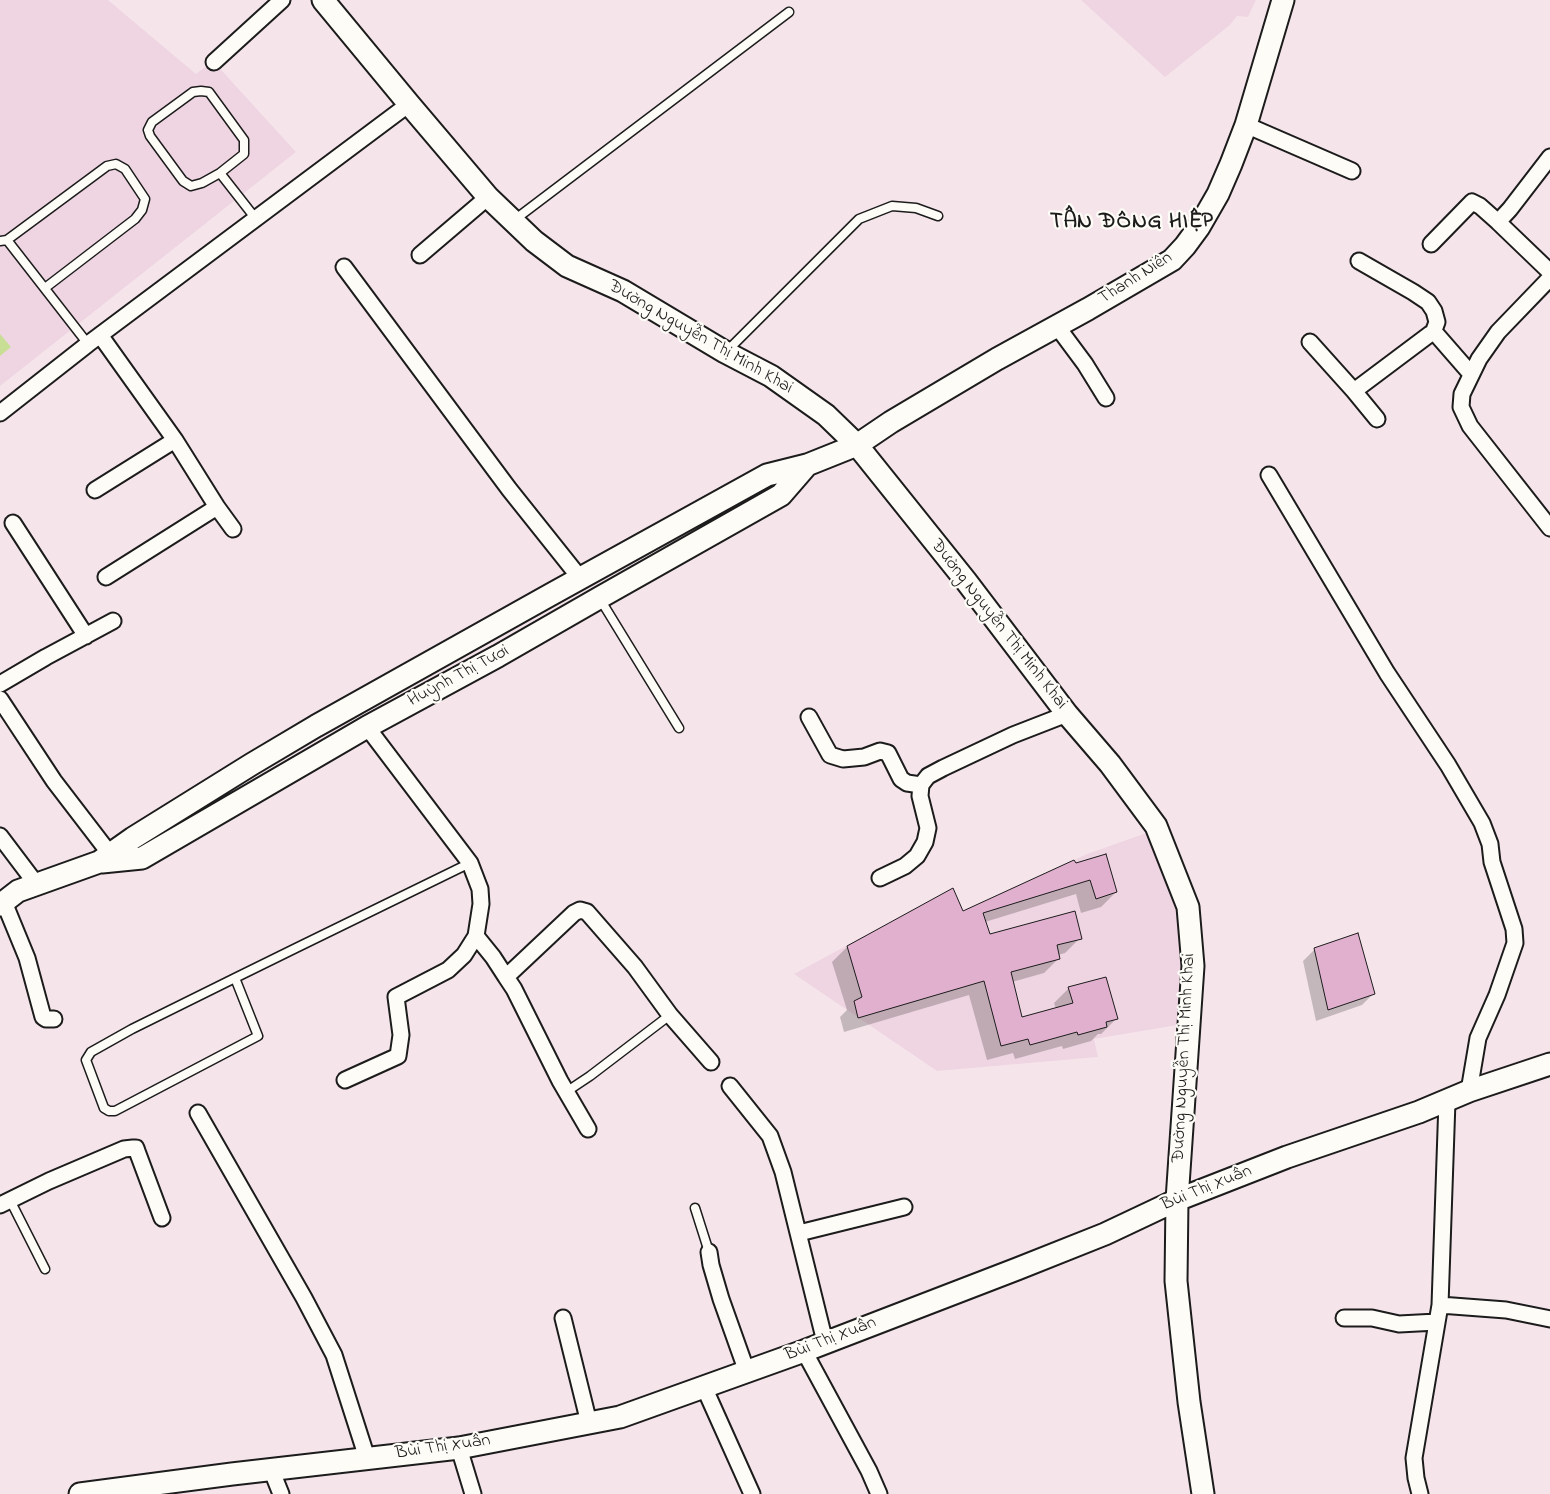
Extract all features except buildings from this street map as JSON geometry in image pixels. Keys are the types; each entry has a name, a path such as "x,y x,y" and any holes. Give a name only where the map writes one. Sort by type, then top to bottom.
{"main road":[{"name":"Đường Nguyễn Thị Minh Khai","path":"323,0 488,197 534,241 567,266 623,291 726,352 778,380 826,415 858,445 966,581 1067,714 1110,764 1156,826 1188,906 1193,966 1177,1200 1176,1281 1189,1402 1203,1494"},
{"name":"Thanh Niên","path":"858,445 891,422 997,359 1172,260 1199,227 1218,194 1231,164 1246,125 1283,0"},
{"name":"Huỳnh Thị Tươi","path":"2,903 18,891 104,858 252,764 372,694 767,475 807,465 858,445"},
{"name":"Huỳnh Thị Tươi","path":"104,858 142,858 367,727 498,656 781,495 807,465"},
{"path":"671,529 684,550"},
{"name":"Bùi Thị Xuân","path":"80,1494 271,1469 459,1448 620,1417 804,1352 825,1342 1105,1234 1177,1200 1287,1157 1419,1112 1470,1091 1550,1064"}],"street":[{"path":"214,62 282,0"},
{"path":"0,412 409,104"},
{"path":"1246,125 1352,171"},
{"path":"1498,222 1550,157"},
{"path":"420,255 488,197"},
{"path":"1430,244 1472,202 1480,206 1498,222 1550,272"},
{"path":"1354,391 1433,333 1437,322 1434,311 1428,302 1359,261"},
{"path":"344,267 509,489 580,578"},
{"path":"1549,525 1470,426 1461,407 1462,394 1479,359 1498,332 1550,278"},
{"path":"1056,325 1106,398"},
{"path":"1433,333 1437,335 1471,374"},
{"path":"94,340 174,440 217,507 234,529"},
{"path":"1310,342 1377,419"},
{"path":"94,490 174,440"},
{"path":"1269,475 1387,673 1448,765 1482,823 1490,844 1492,862 1514,929 1515,943 1497,995 1478,1038 1470,1091"},
{"path":"106,576 217,507"},
{"path":"13,523 86,636"},
{"path":"0,684 113,621"},
{"path":"0,699 104,858"},
{"path":"880,878 905,866 917,856 925,842 928,828 920,796 921,785 928,776 1013,735 1067,714"},
{"path":"809,717 830,755 843,759 864,757 880,751 888,753 901,779 908,783 921,785"},
{"path":"345,1080 398,1056 402,1035 396,997 448,970 464,955 476,936 481,904 480,889 470,863 367,727"},
{"path":"0,836 37,885"},
{"path":"2,903 26,958 43,1017 54,1019"},
{"path":"506,977 574,913 580,910 587,912 635,967 670,1016 711,1062"},
{"path":"476,936 493,957 514,989 566,1092 588,1129"},
{"path":"730,1086 770,1136 784,1172 825,1342"},
{"path":"1420,1494 1414,1458 1440,1305 1447,1100"},
{"path":"198,1113 304,1298 334,1355 367,1458"},
{"path":"5,1203 49,1181 124,1149 136,1148 162,1218"},
{"path":"799,1233 904,1207"},
{"path":"709,1252 721,1299 747,1372"},
{"path":"1440,1305 1506,1310 1550,1319"},
{"path":"564,1318 589,1423"},
{"path":"1344,1318 1372,1318 1399,1324 1437,1322"},
{"path":"804,1352 869,1470 879,1494"},
{"path":"704,1387 752,1494"},
{"path":"459,1448 473,1494"},
{"path":"271,1469 281,1494"}],"lane":[{"path":"512,222 789,12"},
{"path":"193,92 209,92 244,140 244,154 220,173 202,183 191,186 183,181 150,136 148,130 152,122 193,92"},
{"path":"46,288 135,219 142,210 145,199 125,169 116,164 107,166 4,240 46,288 94,340"},
{"path":"220,173 256,219"},
{"path":"726,352 860,219 892,206 916,208 938,216"},
{"path":"599,598 679,728"},
{"path":"235,978 258,1036 115,1111 109,1111 104,1108 86,1060 90,1052 235,978 470,863"},
{"path":"566,1092 670,1016"},
{"path":"5,1203 45,1269"},
{"path":"695,1208 709,1252"}],"shaded area":[{"path":"0,0 108,0 196,74 213,61 296,152 0,386"},
{"path":"1081,0 1256,0 1248,17 1237,16 1230,25 1165,77"},
{"path":"1149,832 1178,908 1184,967 1178,1025 1094,1039 1098,1057 937,1071 794,974 953,888 963,911 1087,854"}],"green space":[{"path":"0,334 11,347 0,356"}],"district":[{"name":"TÂN ĐÔNG HIỆP","path":"1132,223"}]}
